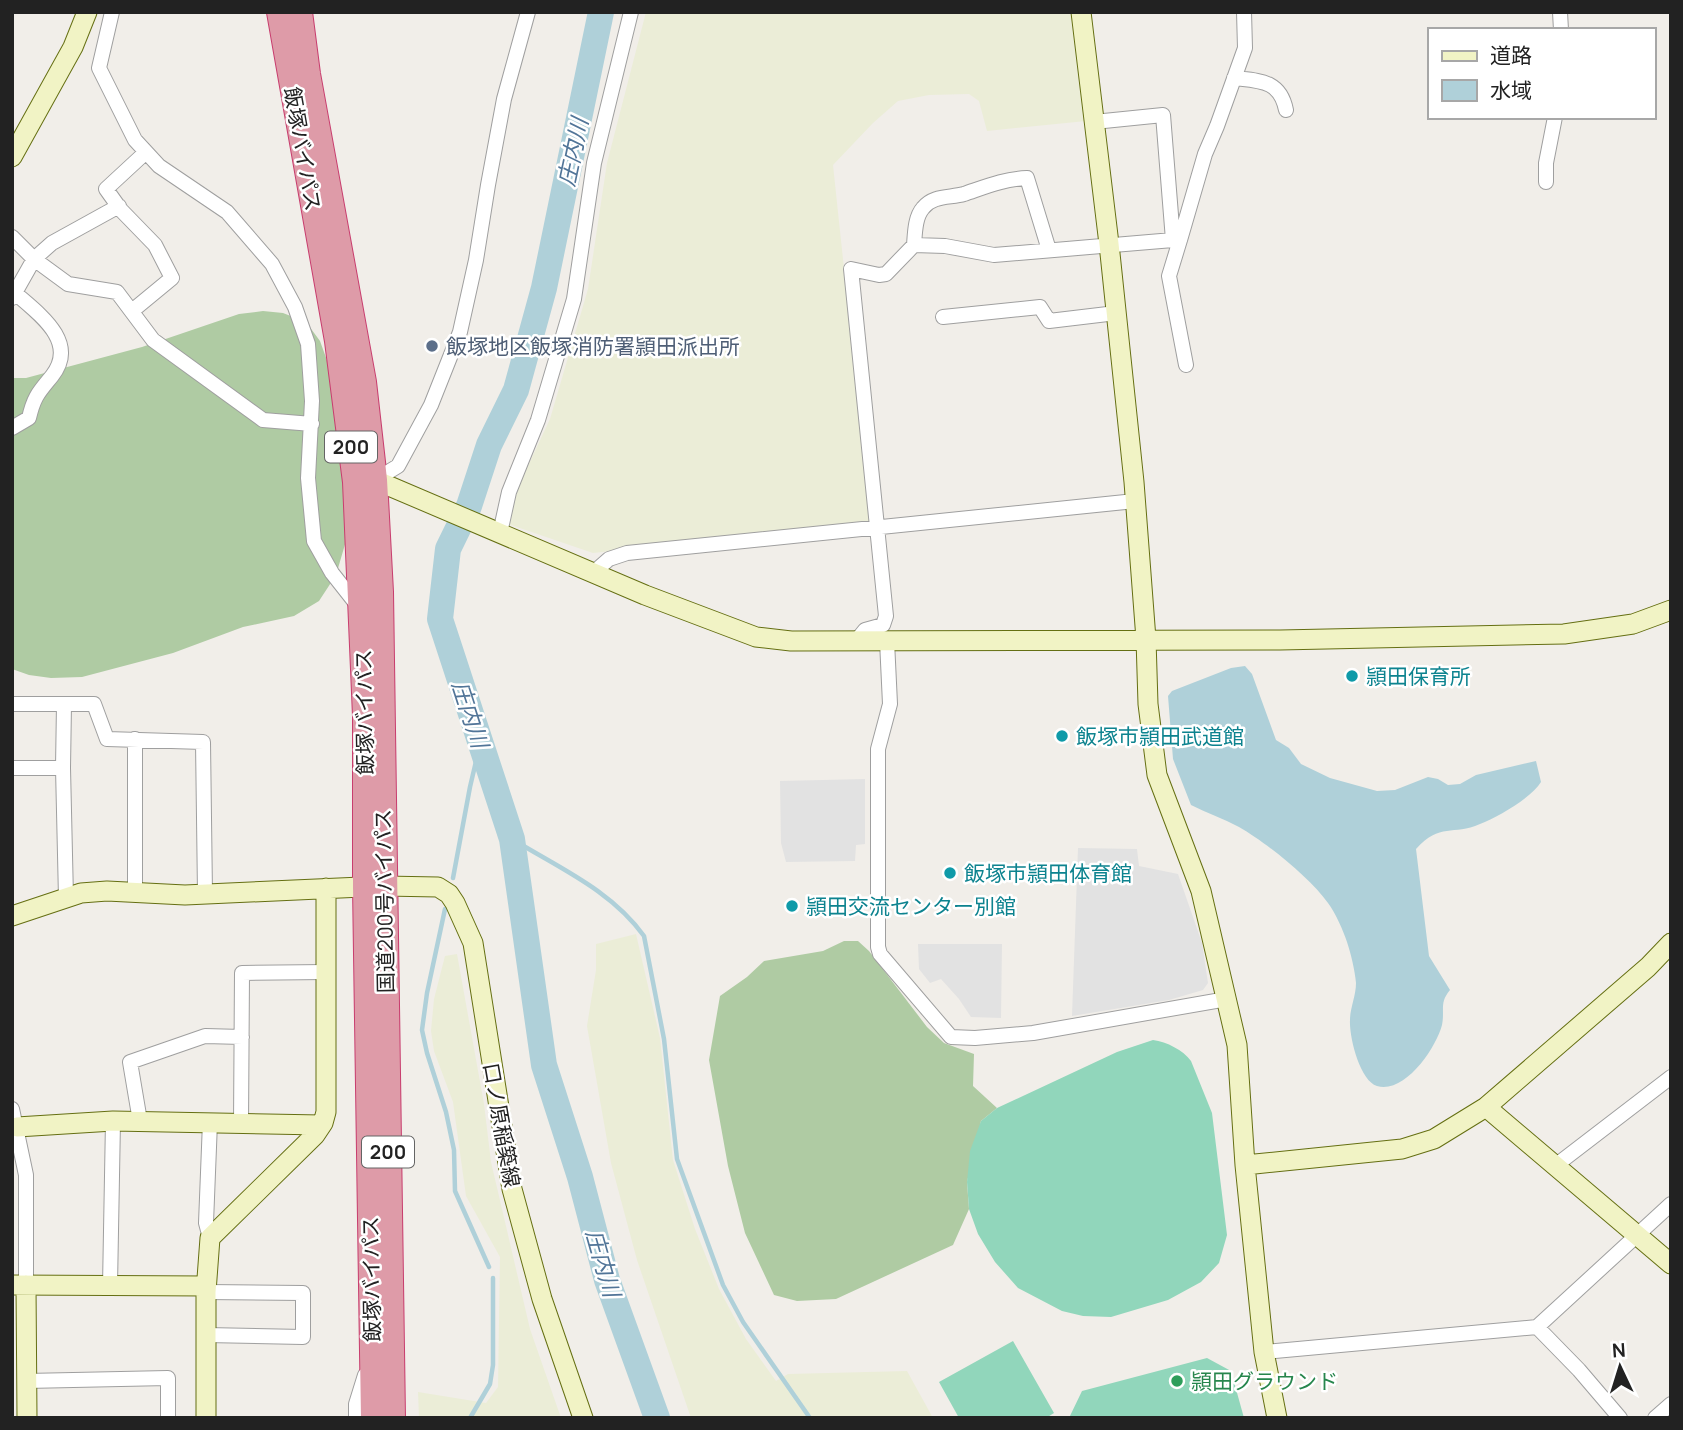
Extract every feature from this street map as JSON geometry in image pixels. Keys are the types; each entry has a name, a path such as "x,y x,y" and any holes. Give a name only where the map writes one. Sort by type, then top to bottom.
{"highway":[{"name":"飯塚バイパス","path":"279,12 337,341 365,481 362,610 374,886 373,1418"},
{"name":"国道200号バイパス","path":"300,12 308,74 364,382 365,481 381,592 374,886 393,1418"}],"street":[{"path":"12,158 73,47 87,12"},
{"path":"112,12 99,68 135,140 159,166 227,212 272,264 295,307 308,344 312,424 308,478 314,541 332,573 362,610"},
{"path":"365,481 398,466 431,405 460,332 477,260 504,99 528,12"},
{"path":"498,533 509,492 538,420 574,299 594,163 631,12"},
{"path":"1081,12 1109,244 1135,501 1146,639 1147,704 1157,775 1201,891 1237,1045 1245,1165 1264,1352 1277,1418"},
{"path":"1186,365 1169,276 1177,240 1205,154 1245,48 1244,12"},
{"path":"1234,78 1259,81 1276,88 1283,96 1286,110"},
{"path":"1094,122 1163,115 1177,240"},
{"path":"1546,182 1546,163 1555,119"},
{"path":"132,311 172,278 155,245 106,189 146,152"},
{"path":"856,641 865,630 883,625 886,616 850,269 886,274 914,244 917,219 922,208 932,200 961,195 1010,179 1027,178 1049,250"},
{"path":"12,428 29,418 33,399 57,369 62,351 54,329 14,296 34,259 52,243 119,206"},
{"path":"12,237 34,259 68,284 92,289 106,288 117,292 153,340 263,420 312,424"},
{"path":"914,244 935,244 994,255 1177,240"},
{"path":"943,317 1040,307 1049,321 1116,313"},
{"path":"365,481 413,498 645,595 756,637 792,641 1280,640 1564,634 1633,624 1671,610"},
{"path":"593,573 608,559 627,553 1135,501"},
{"path":"887,641 890,704 878,748 878,947 880,954 950,1037 975,1038 1033,1033 1227,999"},
{"path":"12,704 94,704 107,739 203,742 205,894"},
{"path":"64,704 66,898"},
{"path":"135,739 135,892"},
{"path":"12,768 63,768"},
{"name":"口ノ原稲築線","path":"12,916 81,893 107,891 205,894 374,886 438,887 449,894 472,943 512,1189 542,1299 583,1418"},
{"path":"210,1238 315,1135 326,1112 326,888"},
{"path":"1245,1165 1402,1149 1434,1139 1486,1107 1669,950"},
{"path":"241,1124 242,973 326,972"},
{"path":"140,1121 130,1062 205,1036 242,1037"},
{"path":"1555,1166 1671,1077"},
{"path":"1486,1107 1671,1264"},
{"path":"27,1418 19,1285 26,1175 15,1118 321,1125"},
{"path":"110,1286 113,1121"},
{"path":"206,1418 206,1289 210,1238 206,1223 209,1122"},
{"path":"1264,1352 1537,1327 1671,1204"},
{"path":"19,1285 303,1293 303,1337 206,1335"},
{"path":"1537,1327 1620,1418"},
{"path":"356,1418 356,1404 372,1352"},
{"path":"26,1381 168,1378 168,1418"},
{"path":"1654,1418 1671,1404"}],"green space":[{"path":"646,12 1072,12 1086,121 987,131 979,101 969,94 929,95 898,101 833,165 871,523 593,553 508,524 519,485 550,419 588,289 607,163"},
{"path":"263,311 283,313 306,322 320,341 334,380 347,454 346,541 336,575 319,601 294,616 243,627 173,653 82,677 51,678 12,669 12,378 26,378 142,347 239,314"},
{"path":"636,934 660,1038 673,1160 695,1229 719,1289 746,1339 776,1381 788,1374 907,1371 933,1418 691,1418 637,1260 611,1163 587,1026 596,970 596,944"},
{"path":"844,941 858,941 869,951 927,1027 944,1043 974,1054 973,1086 997,1108 981,1121 967,1182 969,1209 953,1245 836,1299 797,1301 774,1295 745,1233 728,1166 709,1060 720,996 764,961 823,951"},
{"path":"457,954 484,1104 491,1162 530,1329 561,1418 419,1418 418,1392 486,1403 498,1387 500,1257 466,1196 453,1102 434,1051 431,1031 434,999 445,956"},
{"path":"1153,1040 1174,1047 1191,1061 1212,1113 1227,1235 1219,1263 1201,1282 1168,1300 1111,1317 1083,1316 1062,1311 1018,1288 995,1262 978,1234 969,1209 967,1182 970,1151 981,1121 997,1108 1117,1052"},
{"path":"1013,1341 1054,1413 1046,1418 959,1418 939,1382"},
{"name":"頴田グラウンド","path":"1207,1358 1231,1371 1244,1418 1069,1418 1082,1391"}],"shaded area":[{"path":"865,779 865,844 856,845 855,861 786,862 781,843 780,781"},
{"path":"1078,848 1137,849 1139,866 1178,874 1202,943 1208,983 1203,990 1169,1000 1072,1016"},
{"path":"918,944 1002,944 1001,1018 971,1017 941,979 930,983 919,969"}],"water":[{"path":"1245,666 1252,674 1276,740 1289,748 1301,764 1330,778 1377,791 1395,790 1428,777 1448,785 1460,784 1476,775 1536,761 1541,782 1522,800 1480,824 1432,835 1416,849 1429,956 1450,990 1443,1007 1439,1035 1426,1057 1408,1076 1388,1087 1377,1086 1371,1082 1365,1076 1357,1058 1350,1028 1356,988 1354,968 1343,932 1328,903 1299,872 1262,842 1239,827 1191,805 1173,759 1168,696 1172,691 1231,668"}],"waterway":[{"name":"庄内川","path":"601,12 544,288 516,390 489,445 469,506 448,549 440,619 512,839 544,1065 580,1177 607,1280 657,1418"},
{"path":"453,878 481,740"},
{"path":"512,839 600,893 631,920 644,936 664,1039 677,1159 723,1285 743,1322 810,1418"},
{"path":"445,909 422,1030 454,1150 455,1191 489,1267"},
{"path":"470,1418 490,1384 493,1365 493,1278"}],"place":[{"name":"飯塚地区飯塚消防署頴田派出所","path":"432,346"},
{"name":"頴田保育所","path":"1352,676"},
{"name":"飯塚市頴田武道館","path":"1062,736"},
{"name":"飯塚市頴田体育館","path":"950,873"},
{"name":"頴田交流センター別館","path":"792,906"},
{"name":"頴田グラウンド","path":"1177,1381"}]}
